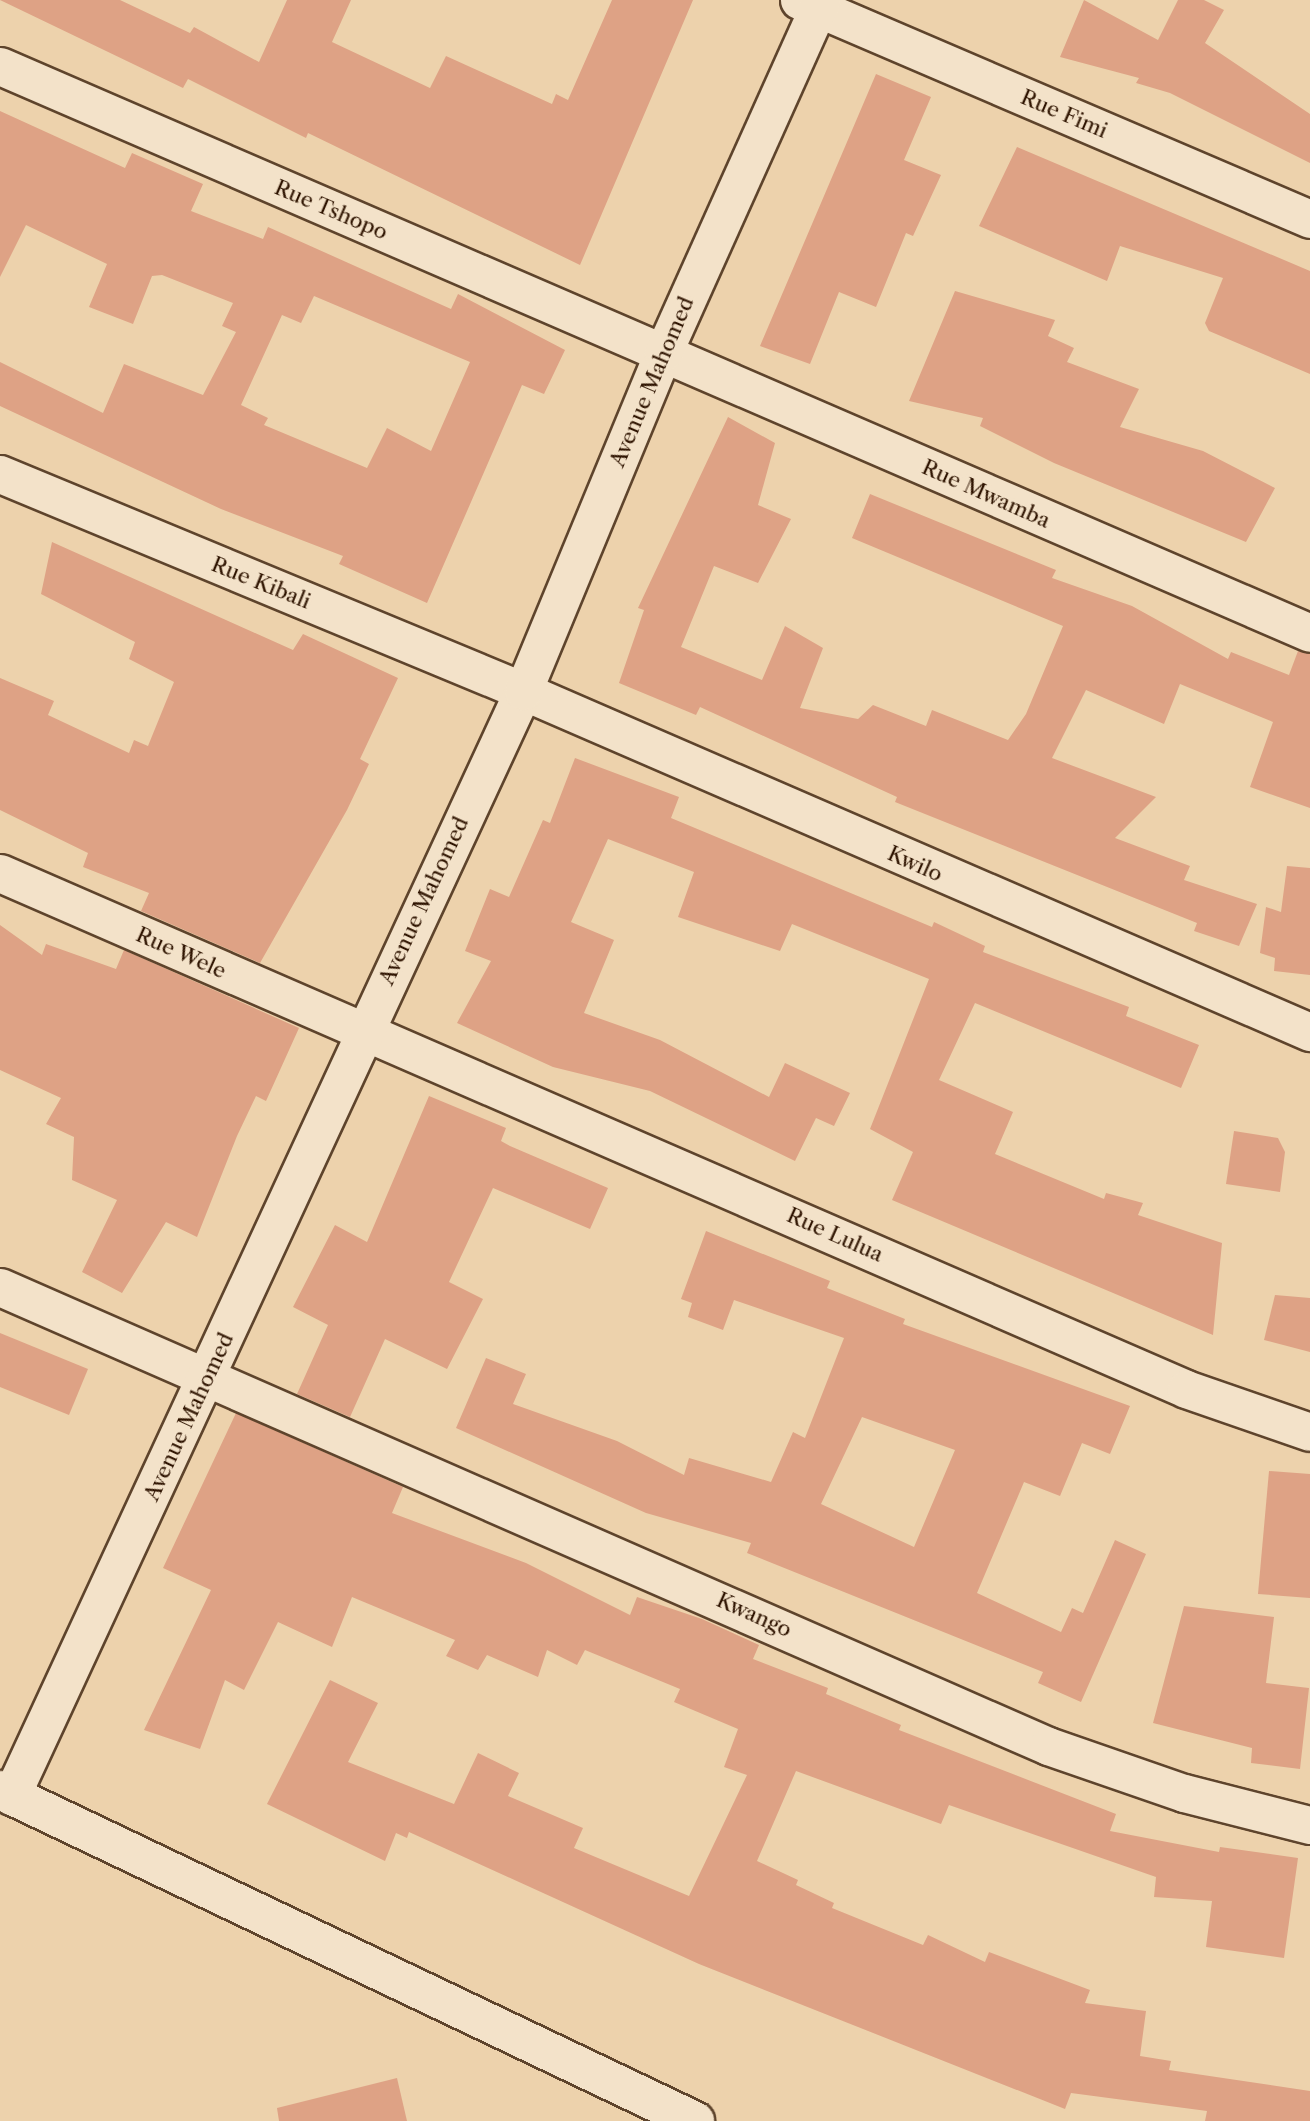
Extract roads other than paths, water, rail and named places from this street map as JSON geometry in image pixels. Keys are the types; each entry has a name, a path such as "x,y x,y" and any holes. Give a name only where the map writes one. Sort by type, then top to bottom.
{"street":[{"name":"Rue Fimi","path":"813,3 1310,219"},
{"name":"Avenue Mahomed","path":"6,1793 210,1374 362,1033 523,691 663,353 813,3"},
{"name":"Rue Tshopo","path":"0,66 663,353"},
{"name":"Rue Mwamba","path":"663,353 1310,633"},
{"name":"Rue Kibali","path":"0,474 523,691"},
{"name":"Kwilo","path":"523,691 1310,1032"},
{"name":"Rue Wele","path":"0,873 362,1033"},
{"name":"Rue Lulua","path":"362,1033 1186,1390 1310,1432"},
{"name":"Kwango","path":"0,1287 210,1374 1048,1746 1184,1793 1310,1825"},
{"path":"6,1793 695,2121"}]}
